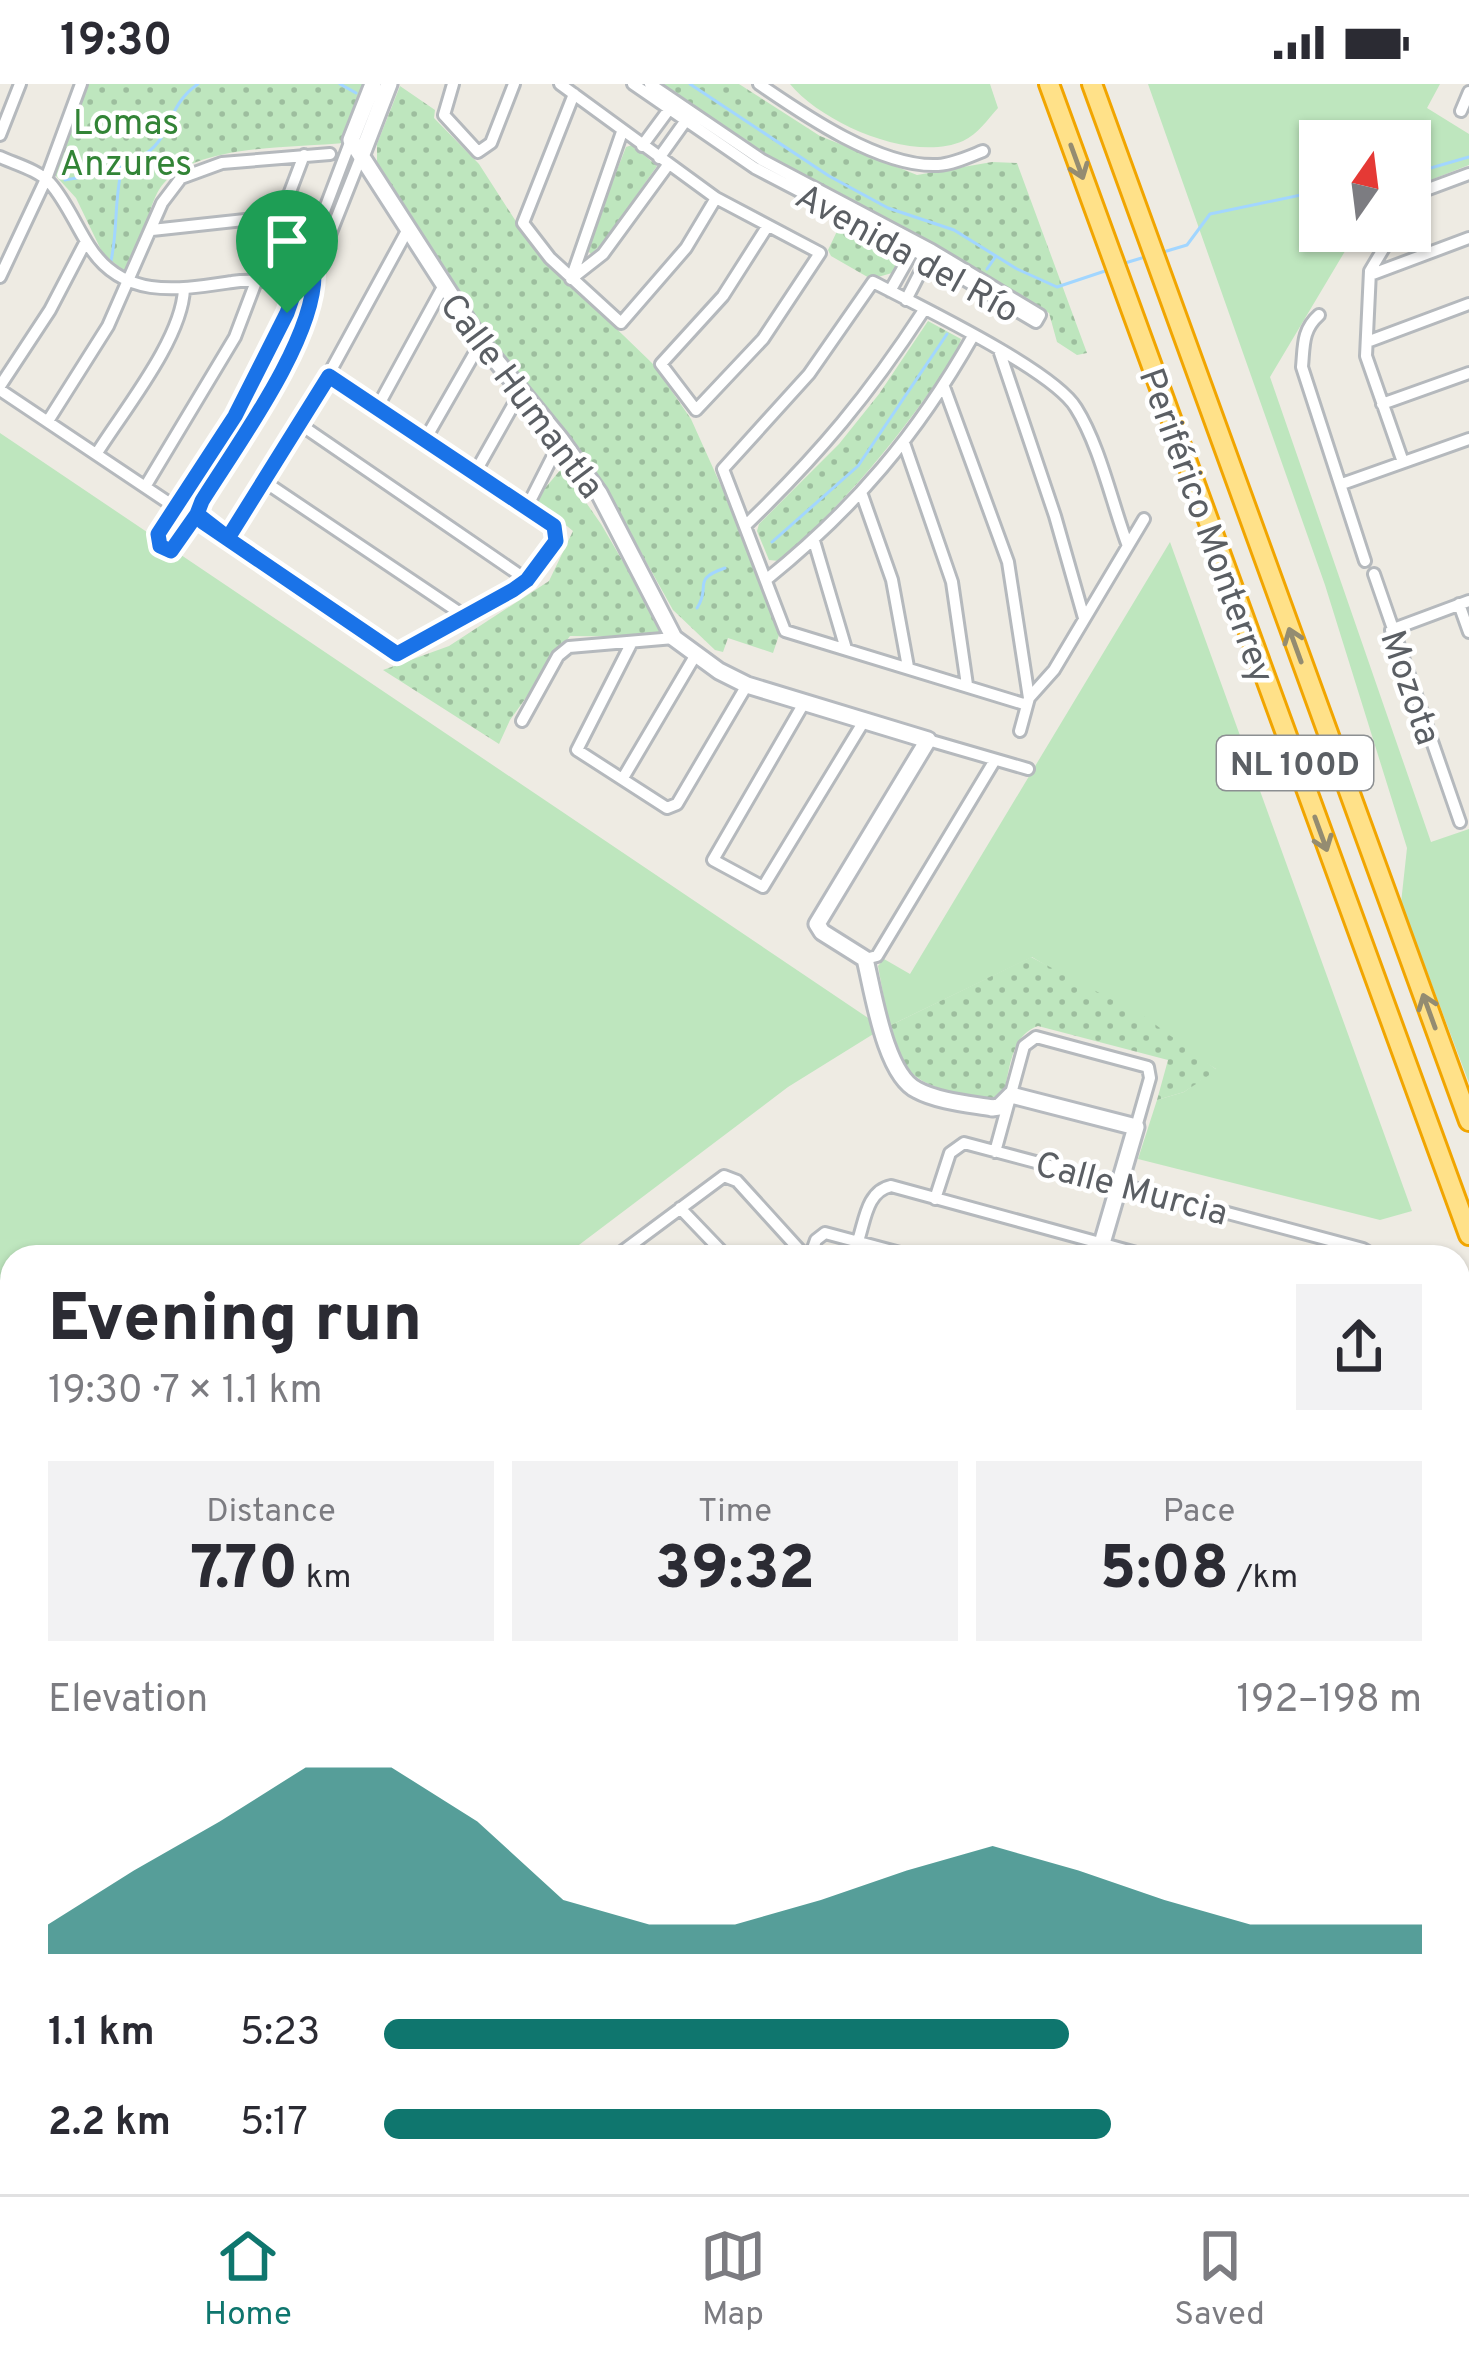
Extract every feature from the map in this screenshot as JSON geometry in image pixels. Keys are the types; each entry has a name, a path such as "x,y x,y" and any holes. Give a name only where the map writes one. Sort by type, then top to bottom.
{"highway":[{"name":"Periférico Monterrey","path":"1049,84 1469,1235"},
{"name":"Periférico Monterrey","path":"1092,84 1469,1121"}],"street":[{"path":"0,135 20,84"},
{"path":"0,277 46,179 81,84"},
{"path":"298,281 260,371 158,534 160,546 176,548 281,372 308,308 373,84"},
{"path":"304,264 389,84"},
{"path":"453,84 444,115 478,152 491,142 514,84"},
{"path":"560,84 716,198 820,253 764,339 696,410 661,364 723,296 767,227"},
{"name":"Avenida del Río","path":"633,84 1040,315 1040,321 1031,320 930,254"},
{"name":"Avenida del Río","path":"650,84 672,105"},
{"path":"765,86 814,121 913,163 946,164 983,151"},
{"path":"1461,111 1469,92"},
{"path":"574,94 523,224 571,278 621,322 686,248 716,198"},
{"path":"643,146 672,105"},
{"path":"571,278 603,254 689,117"},
{"path":"571,278 622,132"},
{"name":"Calle Humantla","path":"356,147 481,342 561,440 607,508 674,638 695,656 747,685 1028,769"},
{"path":"48,421 129,284 168,194 189,172 222,163 330,154"},
{"path":"145,487 214,378 304,155"},
{"path":"0,158 46,179 105,266 129,284 184,289 304,264"},
{"path":"1431,188 1469,174"},
{"path":"152,230 282,216"},
{"path":"228,538 329,376 406,231"},
{"path":"1370,274 1469,238"},
{"path":"86,241 50,310 0,388 166,502"},
{"path":"890,291 915,246"},
{"path":"1382,252 1370,274 1366,356 1403,462"},
{"path":"907,300 930,254"},
{"path":"304,264 314,275"},
{"path":"256,277 298,281 314,275"},
{"path":"1028,702 785,631 723,469 809,374 873,282 1060,389 1076,406 1128,546"},
{"path":"377,406 443,287"},
{"path":"97,453 182,311 184,289"},
{"path":"1367,342 1469,304"},
{"path":"747,524 838,431 924,310"},
{"path":"1319,315 1308,324 1302,367 1365,561"},
{"path":"767,579 862,494 944,387 973,336"},
{"path":"426,438 481,342"},
{"path":"999,350 1084,618"},
{"path":"1382,404 1469,373"},
{"path":"197,514 397,654 527,580 556,541 554,526 329,376"},
{"path":"944,387 1008,562 1028,702"},
{"path":"476,471 520,393"},
{"path":"301,424 527,580"},
{"path":"1342,484 1469,439"},
{"path":"528,505 561,440"},
{"path":"904,443 952,582 967,685"},
{"path":"265,482 466,617"},
{"path":"862,494 895,593 908,667"},
{"path":"1019,730 1028,702 1054,670 1144,519"},
{"path":"814,541 845,649"},
{"name":"Mozota","path":"1374,574 1460,822"},
{"path":"1391,630 1464,602 1469,632"},
{"path":"522,721 563,651 674,638"},
{"path":"632,644 577,747 579,753 673,808 747,685"},
{"path":"623,778 695,656"},
{"path":"804,703 713,860 763,887 864,721"},
{"path":"928,740 818,920 822,932 865,958 877,956 995,760"},
{"path":"1452,800 1469,794"},
{"path":"865,958 891,1057 908,1084 926,1094 992,1108 1011,1095"},
{"path":"995,1151 1024,1046 1036,1036 1144,1065 1151,1074 1102,1245"},
{"path":"1011,1095 1136,1126"},
{"name":"Calle Murcia","path":"935,1199 954,1148 964,1143 1348,1245"},
{"path":"640,1245 724,1176 737,1180 797,1245"},
{"path":"859,1241 873,1196 891,1186 1081,1245"},
{"path":"680,1208 715,1245"},
{"path":"814,1245 819,1236 831,1234 873,1245"}],"green space":[{"name":"Lomas Anzures","path":"86,84 365,84 344,143 248,150 179,170 159,189 138,250 134,249 122,269 103,254 76,198 55,175"},
{"path":"662,84 739,84 820,136 917,175 992,162 1017,163 1087,353 1077,355 1057,342 1049,313 922,238 767,157"},
{"path":"790,84 990,84 998,108 963,141 920,147 870,136 846,125"},
{"path":"1148,84 1440,84 1427,108 1469,134 1469,165 1431,180 1431,120 1299,120 1299,252 1344,252 1270,377 1431,842 1469,829 1469,1083 1401,903 1407,848 1325,585"},
{"path":"400,86 435,110 434,118 479,164 533,248 653,364 691,419 741,530 779,635 773,653 728,638 723,652 715,650 673,610 593,466 499,352 377,162 377,144"},
{"path":"632,145 657,166 591,254 586,249 626,147"},
{"path":"840,225 896,250 899,259 892,273 871,279 831,256 828,250"},
{"path":"302,288 308,289 273,374 170,544 165,541 266,370"},
{"path":"928,321 961,339 947,368 839,503 779,561 769,560 757,531 759,524 839,444"},
{"path":"0,433 883,1028 788,1087 579,1245 0,1245"},
{"path":"562,468 667,637 570,636 510,720 499,744 383,670 449,646 549,581 573,531 535,500"},
{"path":"1170,542 1412,1211 1380,1220 1138,1159 1157,1100 1184,1092 1216,1069 1032,957 889,1026 878,966 884,959 910,974"},
{"path":"1031,957 1145,1017 1217,1070 1184,1092 1157,1100 1168,1060 1038,1026 1016,1046 1003,1096 954,1093 917,1078 905,1066 889,1026"}],"waterway":[{"path":"65,180 122,167 147,153 182,99 198,84"},
{"path":"340,84 356,93"},
{"path":"690,84 829,176 888,208 954,230 1017,269 1057,287 1111,269"},
{"path":"1431,168 1469,157"},
{"path":"111,261 122,168"},
{"path":"1160,253 1187,245 1210,214 1299,195"},
{"path":"987,269 996,256"},
{"path":"1125,263 1145,257"},
{"path":"772,542 858,466 947,334"},
{"path":"697,608 705,580 725,568"}],"route":[{"path":"287,313 235,416 158,534 160,546 176,548 197,514 203,522 397,654 527,580 556,541 554,526 329,376 228,538 203,522 197,514 202,501 281,372 308,308 314,275 298,281 287,313"}]}
